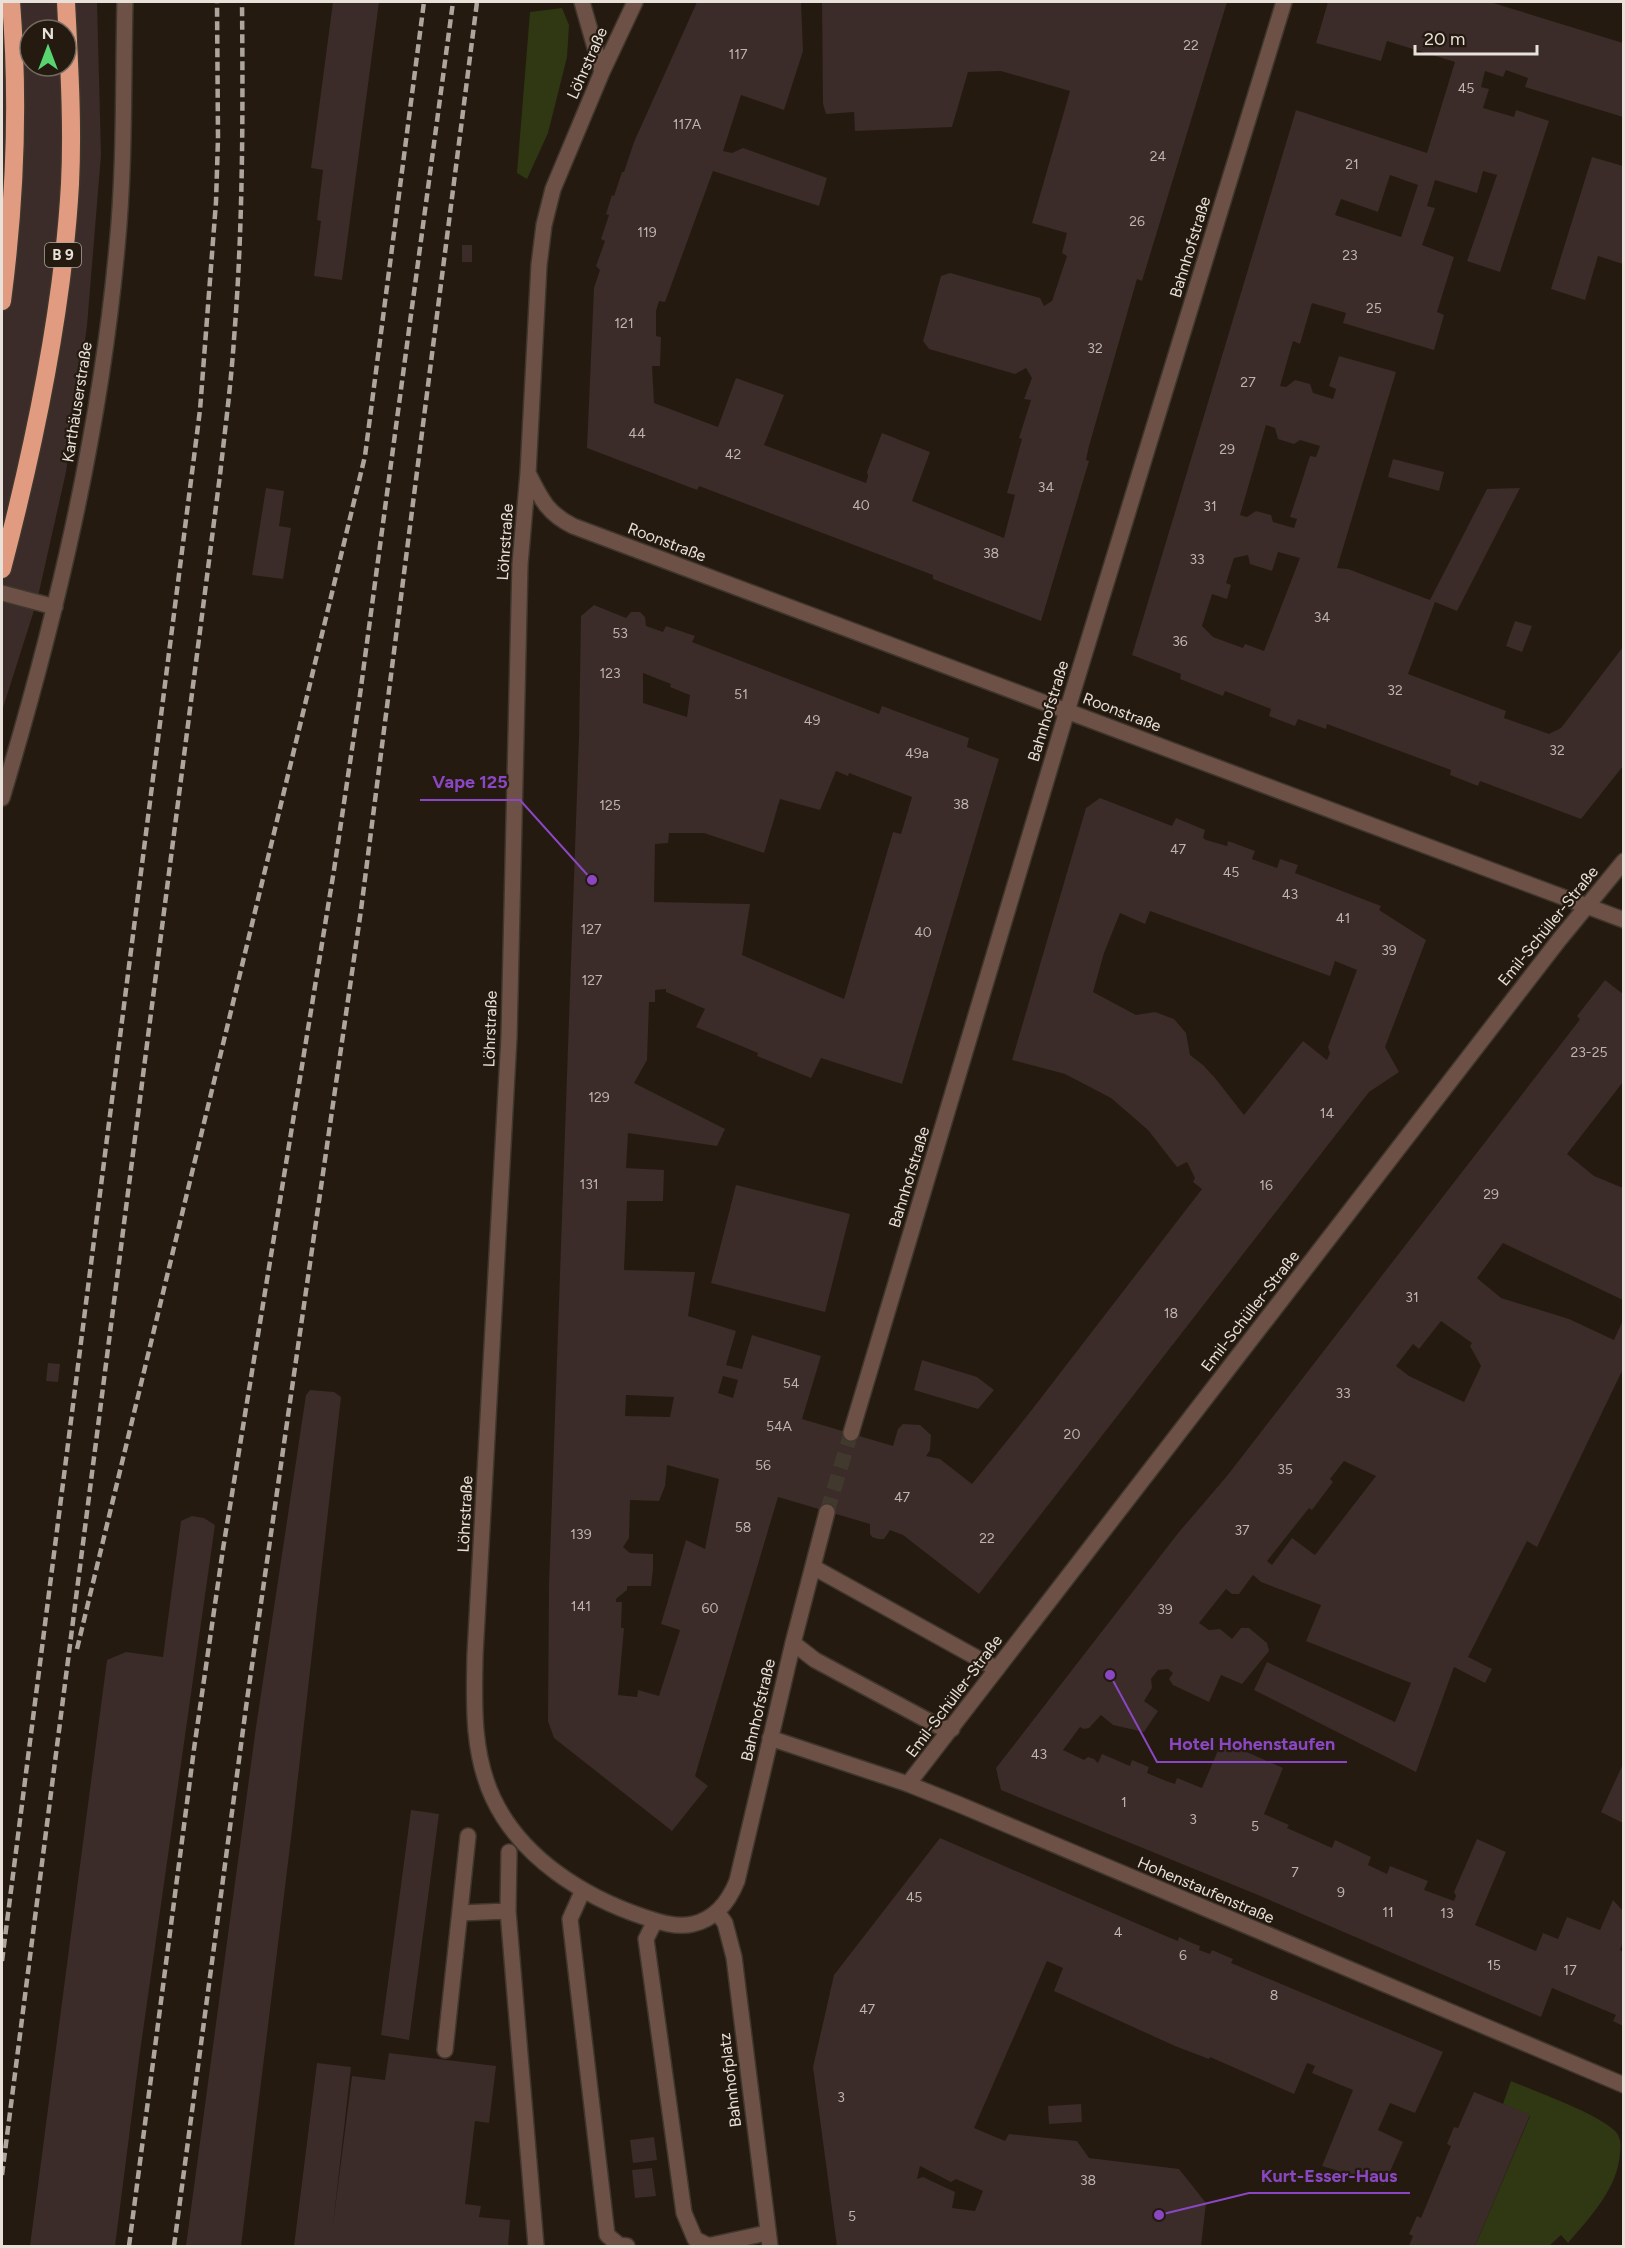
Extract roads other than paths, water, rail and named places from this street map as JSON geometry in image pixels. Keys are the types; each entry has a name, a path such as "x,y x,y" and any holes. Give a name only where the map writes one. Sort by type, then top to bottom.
{"highway":[{"path":"2,301 16,123 11,2"},
{"name":"B 9","path":"2,569 18,505 52,339 63,257 70,172 71,95 66,2"},
{"name":"B 9","path":"2,541 18,505"}],"street":[{"name":"Karthäuserstraße","path":"2,798 55,607 96,407 117,248 122,167 125,2"},
{"path":"582,2 602,72"},
{"name":"Löhrstraße","path":"634,2 602,72 548,204 539,265 528,473 520,564 508,1037 474,1710 476,1740 482,1769 493,1798 510,1827 538,1857 583,1890 655,1921 683,1925 695,1924 717,1912"},
{"name":"Bahnhofstraße","path":"851,1433 1067,711 1284,2"},
{"name":"Roonstraße","path":"528,473 547,508 573,526 1623,921"},
{"path":"2,593 55,607"},
{"name":"Emil-Schüller-Straße","path":"908,1784 1559,940 1623,861"},
{"name":"Bahnhofstraße","path":"717,1912 732,1894 737,1881 793,1643 827,1512"},
{"path":"813,1567 997,1669"},
{"path":"793,1643 815,1660 940,1727 952,1729"},
{"name":"Hohenstaufenstraße","path":"770,1738 908,1784 1623,2085"},
{"path":"444,2050 468,1836"},
{"path":"509,1852 508,1911 536,2247"},
{"path":"583,1890 570,1919 607,2235 619,2245 627,2247"},
{"path":"460,1912 508,1911"},
{"name":"Bahnhofplatz","path":"717,1912 725,1923 734,1957 768,2240"},
{"path":"655,1921 646,1939 684,2213 696,2239 708,2246 768,2240"}],"tunnel":[{"path":"827,1512 851,1433"}],"railway":[{"path":"2,1961 200,410 216,202 217,2"},
{"path":"2,2175 228,407 241,213 242,2"},
{"path":"77,1649 365,456 424,2"},
{"path":"129,2246 194,1749 223,1549 334,870 359,702 453,2"},
{"path":"174,2246 247,1700 361,910 477,2"}],"place":[{"name":"Vape 125","path":"592,880"},
{"name":"Hotel Hohenstaufen","path":"1110,1675"},
{"name":"Kurt-Esser-Haus","path":"1159,2215"}]}
